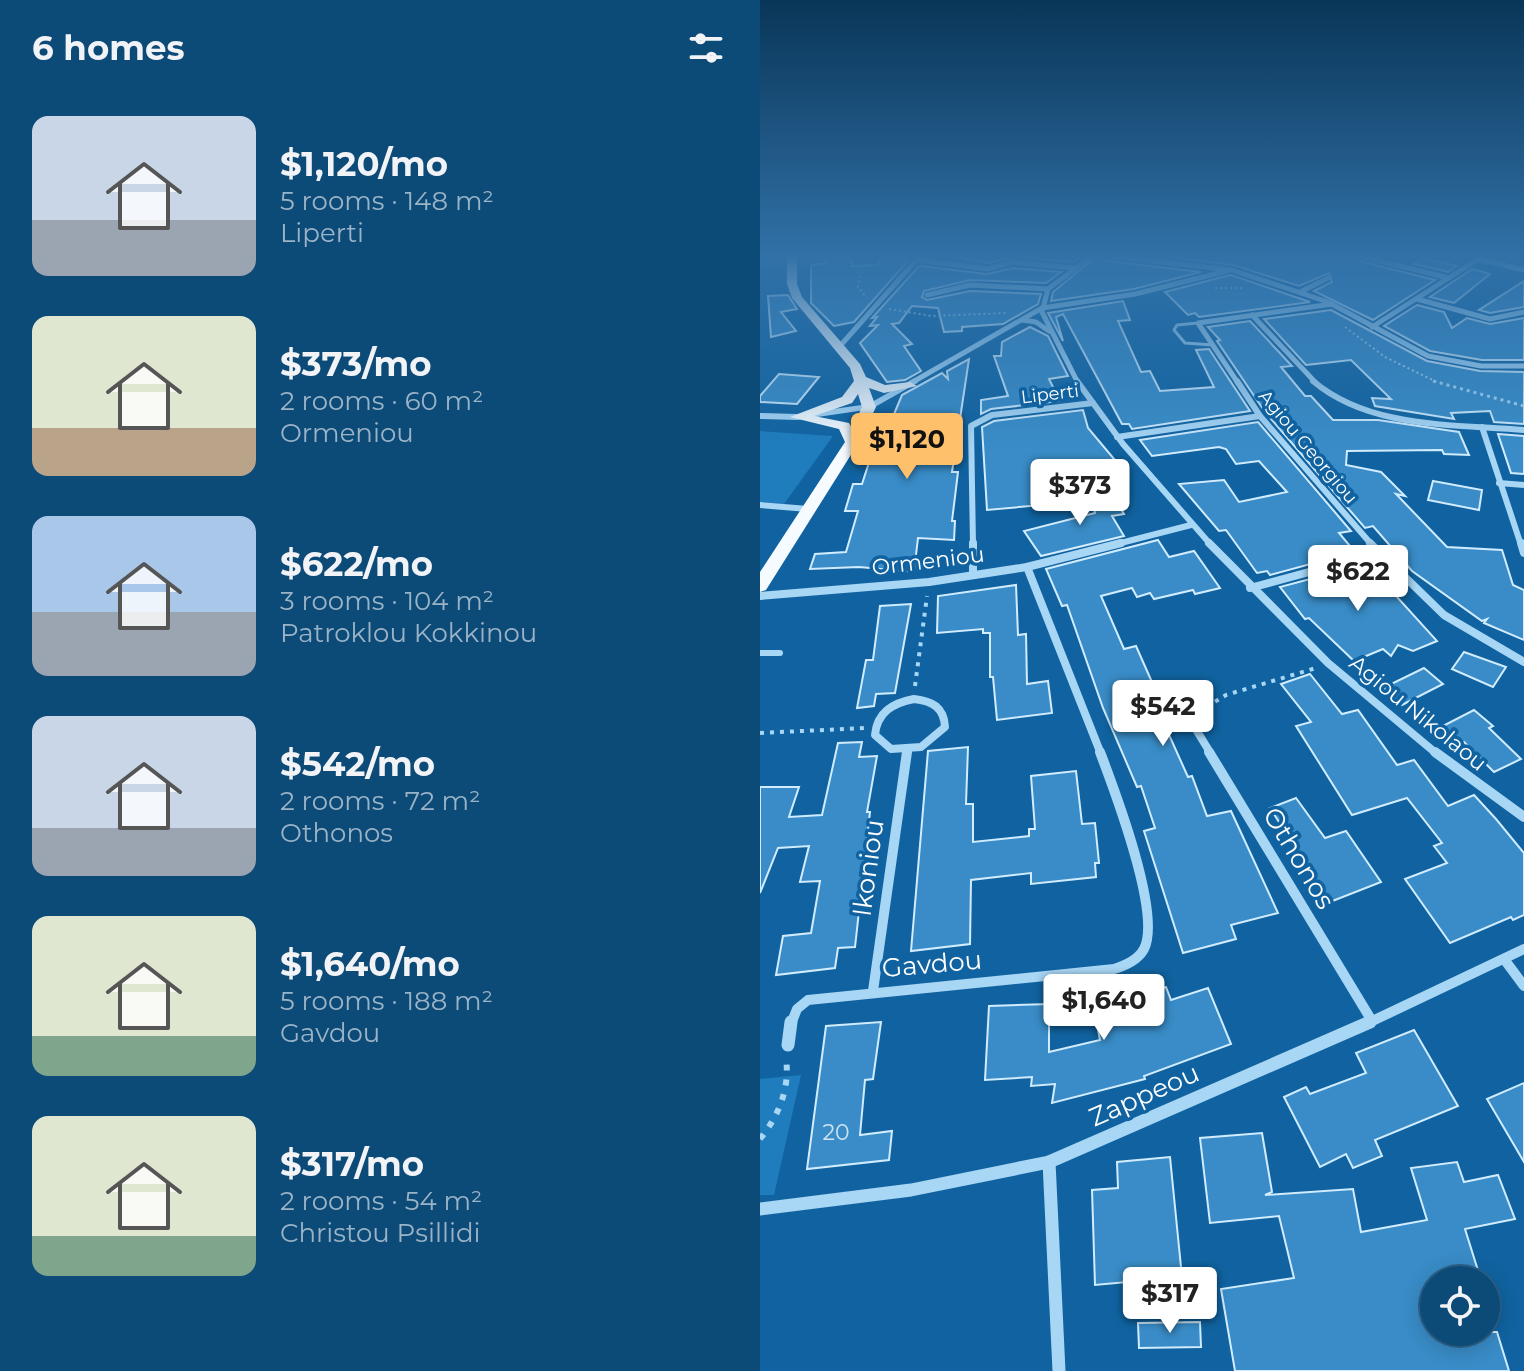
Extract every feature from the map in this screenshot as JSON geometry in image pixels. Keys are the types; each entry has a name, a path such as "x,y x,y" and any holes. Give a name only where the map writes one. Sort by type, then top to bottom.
{"main road":[{"path":"760,586 852,442 869,407 862,380 840,346 814,320"},
{"path":"862,380 889,390 910,386"},
{"path":"797,417 847,400 862,380"},
{"path":"797,417 844,426 852,442"}],"street":[{"path":"840,346 863,320"},
{"path":"760,416 797,417 869,407 910,386 1019,320 1040,324 1052,334"},
{"name":"Agiou Nikolaou","path":"1047,320 1093,403 1117,437 1191,525 1250,588 1412,735 1524,817"},
{"path":"1198,323 1218,320"},
{"path":"1257,320 1304,372 1352,407 1482,427 1524,430"},
{"path":"1360,320 1414,350 1448,361 1524,366"},
{"path":"1372,327 1383,320"},
{"name":"Agiou Georgiou","path":"1198,323 1260,416 1379,553 1444,615 1524,662"},
{"name":"Liperti","path":"973,575 971,426 992,415 1093,403"},
{"path":"1117,437 1260,416"},
{"path":"1482,427 1524,553"},
{"path":"1499,483 1524,485"},
{"path":"760,505 808,509"},
{"name":"Ormeniou","path":"760,596 929,582 1027,567 1191,525"},
{"path":"1250,588 1379,553"},
{"name":"Gavdou","path":"788,1045 792,1015 801,1004 873,991 1114,969 1129,965 1147,943 1148,900 1129,834 1027,567"},
{"path":"914,699 935,703 942,709 945,727 931,743 907,751 886,748 879,742 875,727 884,711 914,699"},
{"name":"Othonos","path":"1189,718 1372,1021"},
{"name":"Ikoniou","path":"873,991 907,751"},
{"name":"Zappeou","path":"760,1209 911,1190 1049,1162 1372,1021 1524,949"},
{"path":"1504,959 1524,986"},
{"path":"1049,1162 1059,1371"}],"lane":[{"path":"1198,323 1177,325 1174,330 1185,343 1213,345"},
{"path":"760,653 780,653"}],"path":[{"path":"914,699 929,582"},
{"path":"1189,718 1226,695 1331,664"},
{"path":"760,733 875,727"},
{"path":"760,1139 781,1106 790,1069 785,1061 788,1045"}],"shaded area":[{"path":"760,431 833,436 784,504 760,502"},
{"path":"801,1075 774,1195 760,1195 760,1079"}],"building":[{"path":"770,320 787,320 796,331 771,337"},
{"path":"828,320 856,320 854,322 834,326"},
{"path":"875,320 901,320 892,324 912,344 904,346 921,371 905,380 887,382 860,343 878,325 870,326"},
{"path":"941,320 1010,320 1003,324 962,327 962,331 944,332"},
{"path":"1052,320 1057,320 1063,341"},
{"path":"1066,320 1130,320 1118,321 1141,372 1150,371 1160,391 1214,387 1196,350 1209,349 1250,411 1132,429 1129,424 1122,424"},
{"path":"1265,320 1350,320 1427,361 1480,371 1524,372 1524,424 1494,422 1490,411 1451,413 1454,419 1375,406 1372,398 1391,399 1351,360 1306,365"},
{"path":"1393,320 1448,320 1452,328 1464,320 1490,324 1524,320 1524,360 1482,360 1430,351 1384,326"},
{"path":"1250,321 1292,366 1281,367 1305,396 1311,396 1333,420 1378,420 1459,432 1469,455 1444,454 1442,450 1347,451 1346,465 1381,472 1405,496 1396,494 1447,547 1502,550 1513,585 1524,590 1524,640 1484,623 1487,619 1482,621 1412,571 1373,526 1365,528 1265,412 1217,341 1220,340 1208,327"},
{"path":"1030,327 1048,336 1068,376 1049,379 1060,401 991,409 981,414 981,400 1008,396 994,356 1001,356 1002,342"},
{"path":"969,359 952,472 958,472 952,521 955,521 954,540 918,538 914,572 859,567 810,569 815,554 846,552 858,511 845,511 853,484 862,484 873,450 878,449 884,438 902,395 942,373 948,379 947,371"},
{"path":"779,374 819,377 797,404 760,402 760,396"},
{"path":"1083,410 1088,428 1120,466 1082,474 1086,501 987,510 982,427 994,421"},
{"path":"1258,422 1351,531 1339,533 1355,552 1270,575 1267,571 1257,573 1226,530 1219,531 1179,484 1224,480 1239,502 1287,492 1259,461 1236,464 1226,449 1219,447 1152,456 1140,440"},
{"path":"1498,434 1524,436 1524,474 1511,473"},
{"path":"1089,478 1097,490 1109,489 1124,514 1112,516 1124,536 1041,556 1024,531 1095,513"},
{"path":"1433,481 1482,490 1479,510 1428,500"},
{"path":"1158,540 1169,557 1194,551 1220,588 1195,594 1193,590 1154,599 1150,593 1137,597 1132,588 1101,596 1124,649 1136,646 1167,716 1161,717 1188,777 1192,776 1207,816 1231,811 1278,913 1231,925 1236,939 1183,953 1144,831 1155,828 1141,786 1137,787 1103,708 1067,605 1062,606 1046,569"},
{"path":"1366,564 1437,641 1413,651 1398,645 1391,656 1383,649 1354,661 1309,618 1305,619 1280,587"},
{"path":"1016,585 1018,635 1026,634 1027,684 1048,681 1052,713 997,720 993,677 990,677 990,633 983,633 983,629 937,633 938,596"},
{"path":"911,604 895,693 876,694 874,706 857,708 866,660 873,660 880,606"},
{"path":"1464,652 1506,667 1493,687 1452,669"},
{"path":"1424,668 1443,684 1402,705 1383,688"},
{"path":"1310,674 1342,714 1358,710 1397,765 1414,760 1448,806 1474,795 1496,819 1524,853 1524,915 1513,920 1511,917 1450,943 1405,879 1447,863 1434,846 1442,843 1407,798 1352,815 1296,726 1311,722 1281,684"},
{"path":"1474,710 1493,726 1489,728 1521,759 1494,772 1464,742 1458,746 1439,728"},
{"path":"862,742 859,757 877,756 867,812 870,812 855,947 838,948 835,968 776,975 783,936 811,933 820,881 800,882 809,846 778,848 760,893 760,787 799,787 789,817 822,815 838,743"},
{"path":"968,747 966,804 973,804 973,842 1029,836 1029,829 1035,829 1031,776 1076,771 1082,824 1095,823 1099,863 1095,863 1096,877 1031,884 1031,873 971,880 970,944 911,951 928,751"},
{"path":"1296,798 1325,838 1346,831 1381,882 1330,902 1270,808"},
{"path":"1166,987 1171,1000 1208,988 1231,1044 1144,1076 1145,1079 1052,1103 1055,1084 1031,1086 1032,1077 985,1080 989,1006 1049,1004 1049,1052 1100,1040 1092,999 1124,991 1126,1000"},
{"path":"881,1022 873,1079 865,1080 860,1135 892,1131 889,1160 807,1169 826,1026"},
{"path":"1414,1030 1458,1106 1375,1140 1382,1156 1353,1168 1346,1154 1320,1167 1284,1097 1306,1087 1310,1094 1366,1073 1356,1053"},
{"path":"1524,1083 1524,1162 1487,1099"},
{"path":"1262,1133 1272,1192 1265,1195 1353,1189 1361,1232 1427,1220 1411,1168 1457,1162 1464,1182 1498,1175 1515,1219 1465,1229 1477,1266 1420,1266 1420,1346 1500,1346 1500,1342 1509,1371 1235,1371 1221,1289 1294,1278 1279,1216 1210,1223 1200,1138"},
{"path":"1170,1157 1182,1277 1095,1285 1092,1190 1118,1188 1117,1162"},
{"path":"1200,1322 1201,1347 1139,1348 1138,1323"}]}
